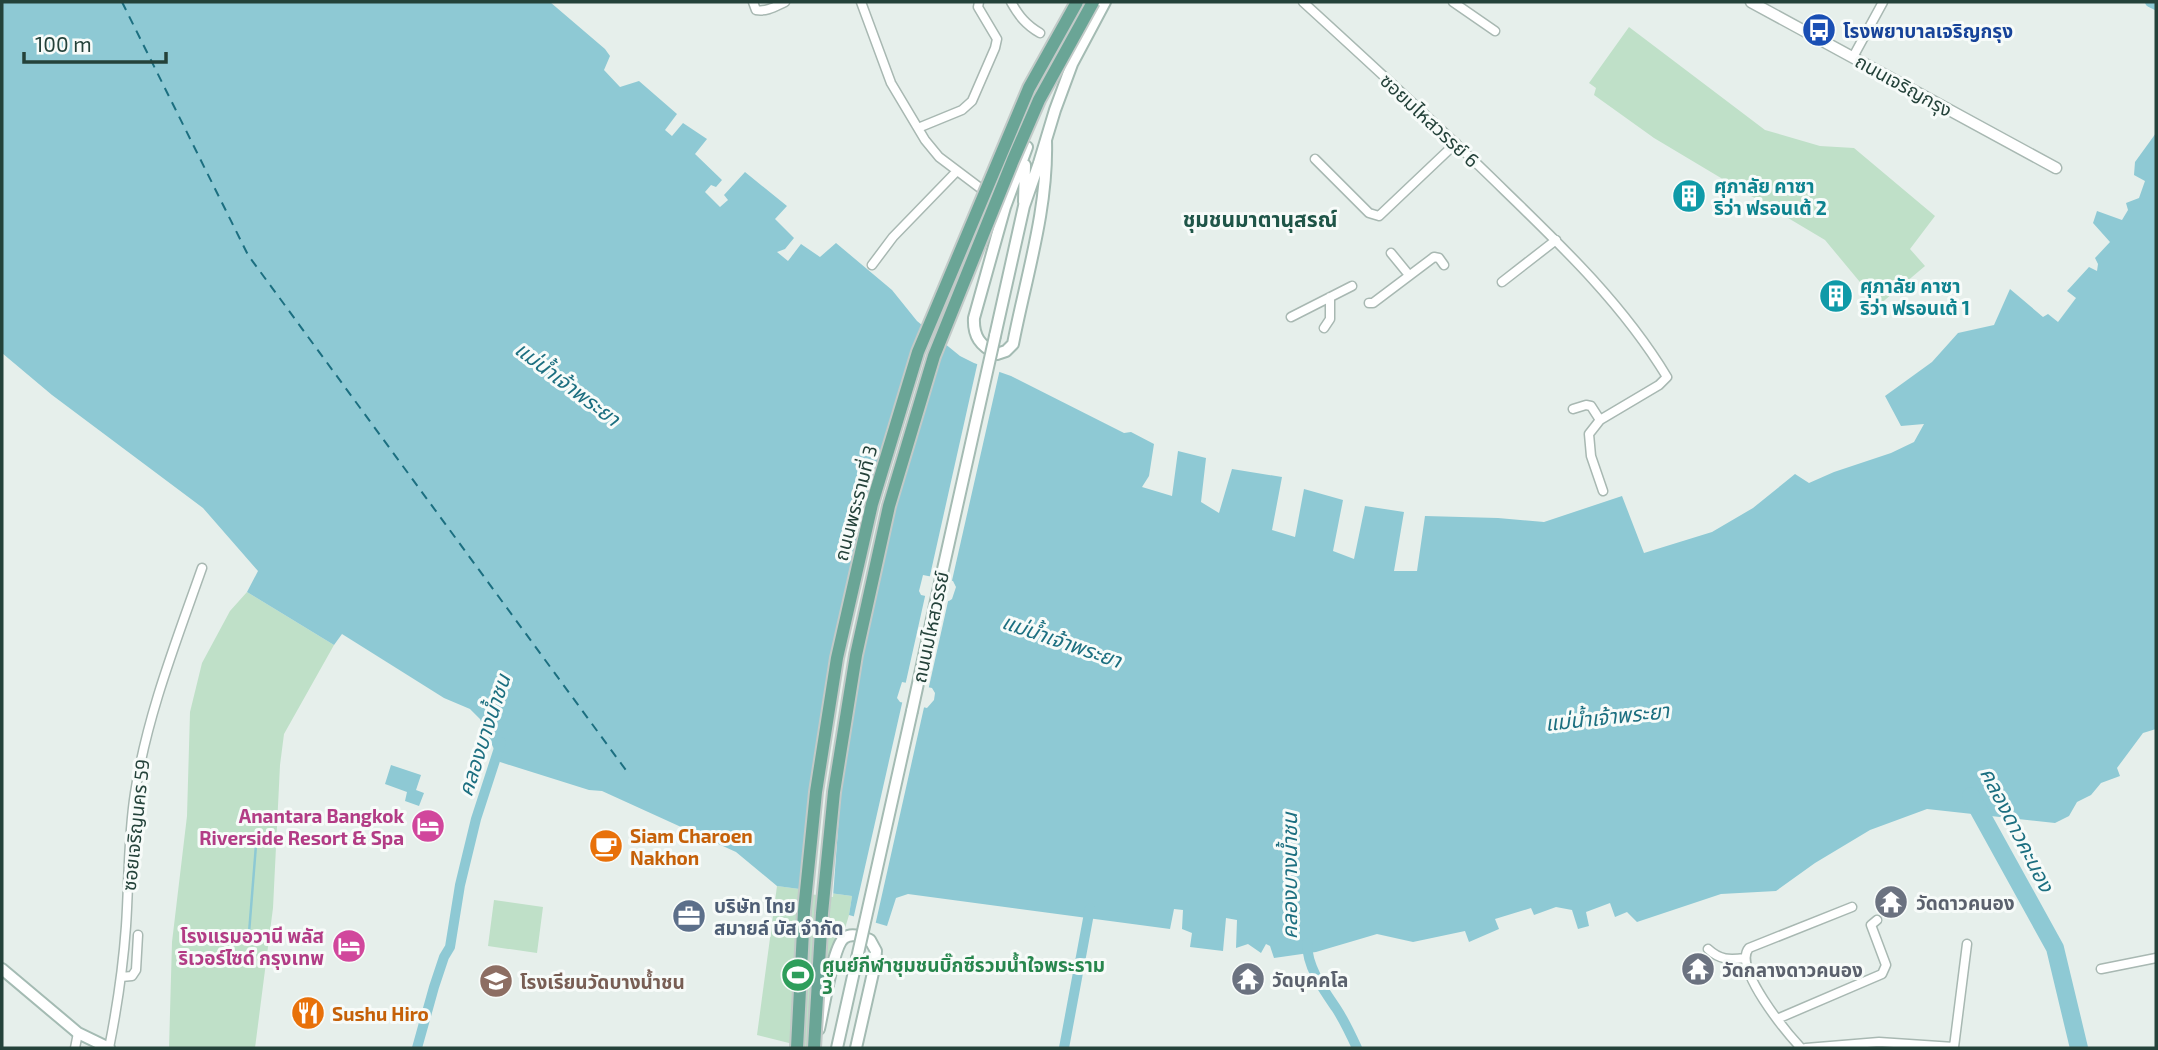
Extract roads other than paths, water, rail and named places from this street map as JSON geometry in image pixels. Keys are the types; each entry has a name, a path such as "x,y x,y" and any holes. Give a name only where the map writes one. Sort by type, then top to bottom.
{"main road":[{"name":"ถนนมไหสวรรย์","path":"1024,206 1027,147 1047,65 1072,2"},
{"name":"ถนนพระรามที่ 3","path":"797,1048 804,911 816,792 837,658 872,504 918,352 1029,88 1077,2"},
{"name":"ถนนพระรามที่ 3","path":"813,1048 834,792 856,655 889,506 934,356 1034,112 1093,2"},
{"name":"ถนนมไหสวรรย์","path":"837,1048 1024,206 1072,64 1105,2"},
{"path":"1027,147 1006,207 974,317 973,329 977,338 985,348 997,354 1006,351 1013,344 1043,200 1047,169 1046,141"},
{"path":"813,1048 833,963 841,941 852,934 870,940 876,951 856,1048"},
{"path":"2,969 78,1033 109,1048"}],"street":[{"path":"753,2 759,11 785,2"},
{"path":"862,2 891,83 918,128 939,157 1006,207"},
{"path":"918,128 962,110 972,101 997,39 978,7 979,2"},
{"path":"1011,2 1028,26 1040,33"},
{"name":"ซอยมไหสวรรย์ 6","path":"1303,2 1456,143 1589,273 1656,357 1667,377 1659,385 1600,420"},
{"path":"1453,2 1495,31"},
{"name":"ถนนเจริญกรุง","path":"1751,2 2056,168"},
{"path":"1853,57 1883,2"},
{"path":"1315,159 1369,213 1379,216 1456,143"},
{"path":"872,265 893,236 956,172"},
{"path":"1502,282 1556,240"},
{"path":"1391,253 1409,275"},
{"path":"1369,303 1373,303 1434,257 1439,258 1444,265"},
{"path":"1291,317 1352,286"},
{"path":"1324,328 1330,319 1330,297"},
{"path":"1573,409 1586,405 1600,420 1590,434 1589,443 1602,491"},
{"name":"ซอยเจริญนคร 59","path":"109,1048 118,1007 134,796 142,751 151,713 202,568"},
{"path":"1852,907 1749,948 1745,953 1752,979 1768,1007 1804,1048 1879,1042 1954,1047 1968,944"},
{"path":"1777,1018 1881,976 1886,965 1871,927 1877,920"},
{"path":"121,977 132,976 136,971 138,935"},
{"path":"1708,949 1726,961 1745,958"},
{"path":"2101,969 2156,958"},
{"path":"75,1048 78,1033"}],"water":[{"name":"แม่น้ำเจ้าพระยา","path":"2,2 550,2 605,49 610,56 604,70 620,87 639,81 677,114 665,130 672,136 683,123 707,139 695,154 722,180 716,187 711,185 705,192 720,207 728,200 724,195 745,172 787,206 775,219 794,238 785,249 777,252 788,261 801,244 820,257 836,243 892,290 917,321 960,356 1011,376 1124,433 1131,432 1154,444 1149,476 1142,487 1172,496 1178,451 1206,458 1201,502 1219,513 1232,469 1282,477 1272,530 1295,537 1304,489 1343,500 1333,551 1354,559 1365,506 1404,512 1394,571 1417,571 1425,516 1544,522 1622,496 1644,553 1712,532 1753,508 1795,474 1809,483 1914,442 1924,424 1901,426 1885,396 1932,362 1958,333 1994,325 2010,289 2043,317 2048,314 2058,322 2076,298 2067,291 2089,267 2097,271 2095,258 2110,242 2093,223 2097,211 2122,220 2128,210 2126,203 2139,198 2145,181 2134,175 2135,162 2156,133 2156,729 2143,733 2117,768 2120,776 2101,783 2091,795 2077,802 2069,816 2055,823 1927,809 1870,830 1815,863 1776,891 1721,894 1637,922 1627,912 1615,917 1610,903 1586,912 1589,926 1578,929 1572,910 1556,907 1534,915 1531,908 1495,919 1499,929 1469,942 1465,931 1413,942 1377,934 1316,952 1274,958 1270,946 1266,944 1261,953 1248,944 1236,948 1237,920 1226,918 1223,951 1190,947 1192,933 1182,929 1183,910 1174,909 1170,929 908,894 896,898 887,926 849,915 852,896 777,886 736,852 602,791 589,790 500,762 480,719 470,709 444,698 342,634 334,645 247,592 258,571 203,508 52,395 2,353","holes":["923,575 953,581 956,587 952,599 949,601 921,595 919,591","902,682 932,688 935,693 934,700 927,708 900,702 897,698"]},
{"path":"391,765 421,775 416,790 424,793 419,806 405,801 407,792 385,784"}],"waterway":[{"path":"2150,2 2156,5"},
{"name":"คลองบางน้ำชน","path":"417,1048 434,987 450,947 460,885 476,819 501,742"},
{"name":"คลองดาวคะนอง","path":"1971,796 2055,948 2079,1048"},
{"path":"249,933 256,845"},
{"path":"1064,1048 1090,908"},
{"name":"คลองบางน้ำชน","path":"1307,943 1310,961 1317,977 1342,1017 1357,1048"}],"place":[{"name":"โรงพยาบาลเจริญกรุง","path":"1819,30"},
{"name":"ศุภาลัย คาซา ริว่า ฟรอนเต้ 2","path":"1689,196"},
{"name":"ศุภาลัย คาซา ริว่า ฟรอนเต้ 1","path":"1836,296"},
{"name":"Anantara Bangkok Riverside Resort & Spa","path":"428,826"},
{"name":"Siam Charoen Nakhon","path":"606,846"},
{"name":"วัดดาวคนอง","path":"1891,902"},
{"name":"บริษัท ไทย สมายล์ บัส จำกัด","path":"689,916"},
{"name":"โรงแรมอวานี พลัส ริเวอร์ไซด์ กรุงเทพ","path":"349,946"},
{"name":"วัดกลางดาวคนอง","path":"1698,969"},
{"name":"ศูนย์กีฬาชุมชนบิ๊กซีรวมน้ำใจพระราม 3","path":"798,975"},
{"name":"วัดบุคคโล","path":"1248,979"},
{"name":"โรงเรียนวัดบางน้ำชน","path":"496,981"},
{"name":"Sushu Hiro","path":"308,1013"}],"district":[{"name":"ชุมชนมาตานุสรณ์","path":"1260,218"}]}
